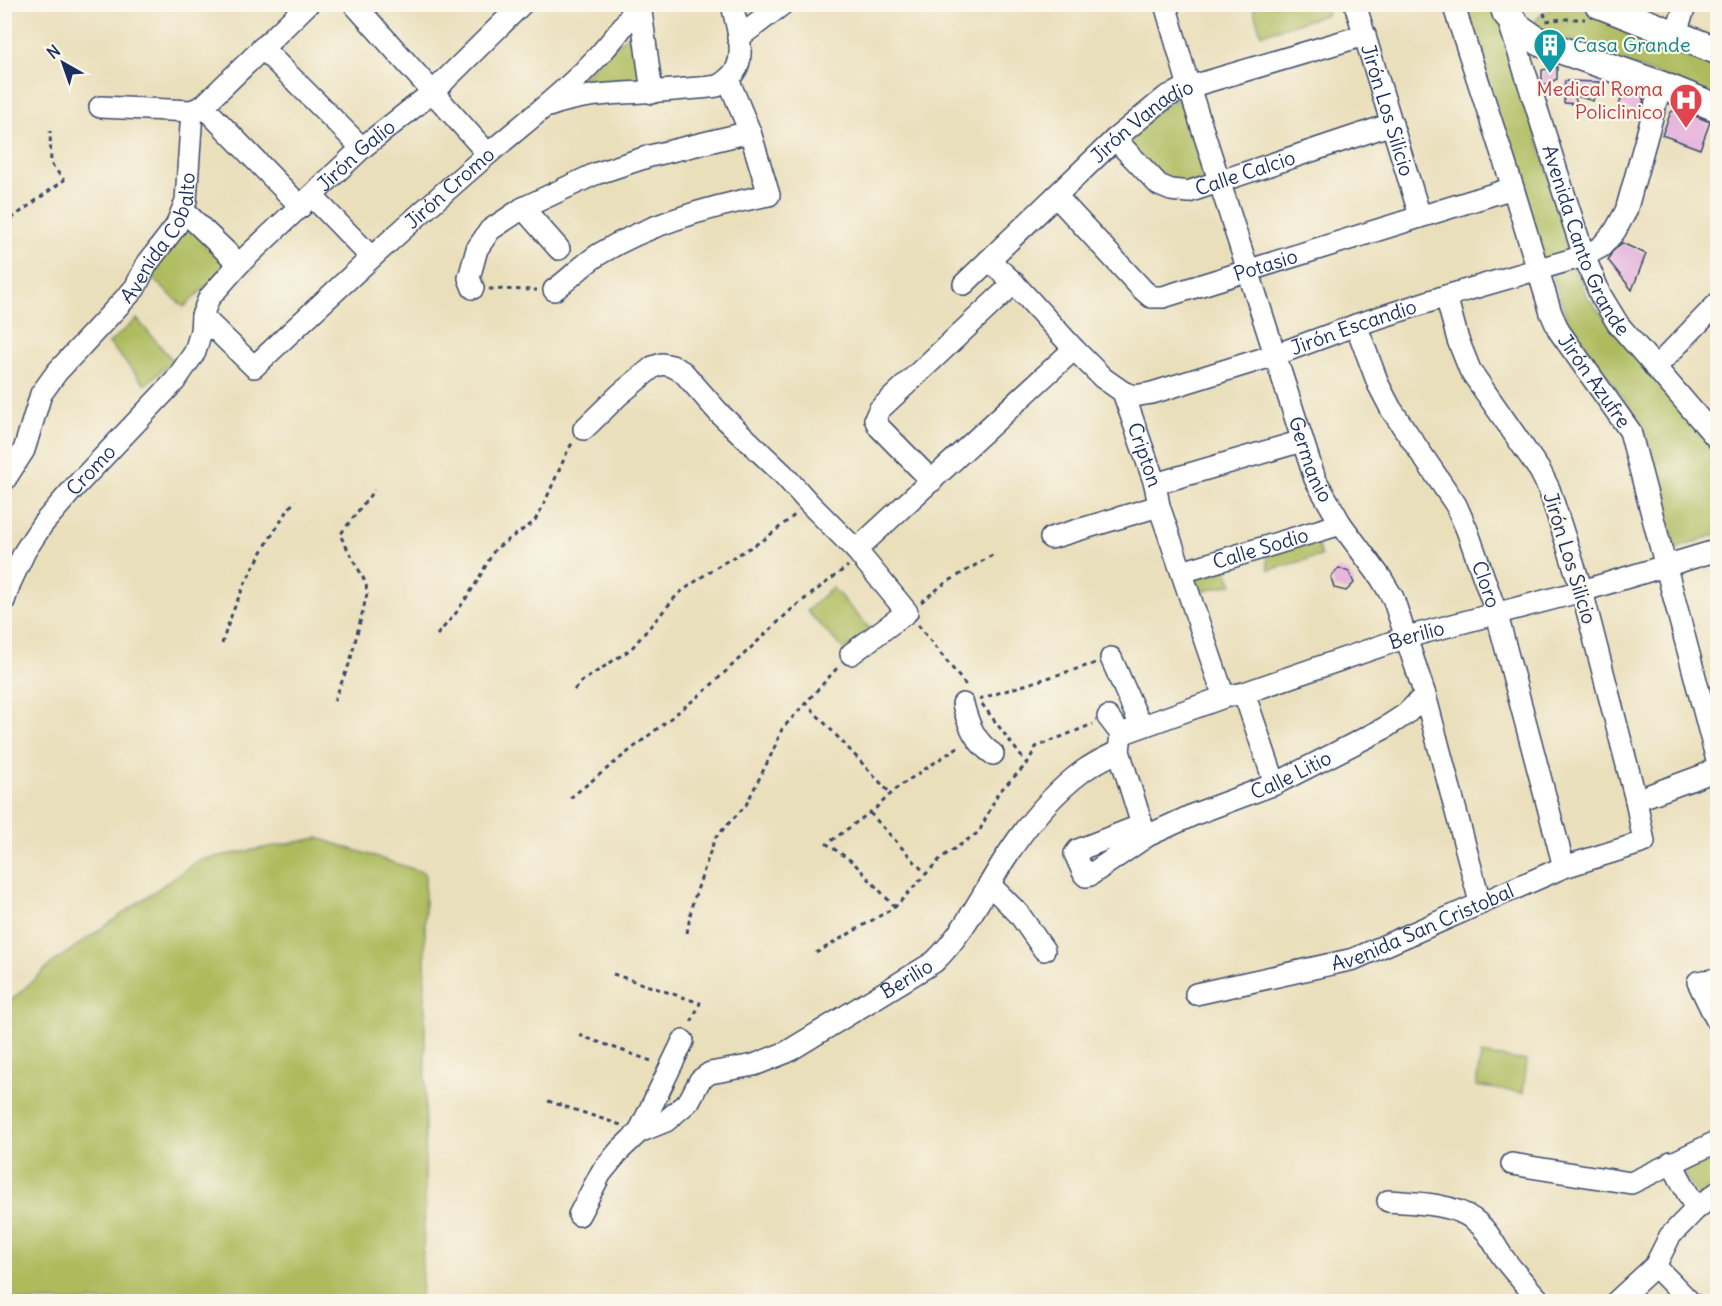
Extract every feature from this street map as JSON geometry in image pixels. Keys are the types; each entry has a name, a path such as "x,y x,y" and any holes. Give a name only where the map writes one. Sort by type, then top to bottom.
{"main road":[{"path":"1508,7 1518,27 1541,43 1661,85 1718,108"},
{"path":"1603,10 1676,34 1718,51"}],"street":[{"path":"197,109 308,4"},
{"name":"Jirón Galio","path":"195,352 201,331 202,316 209,298 239,264 362,148 433,92 522,4"},
{"path":"639,4 652,93"},
{"name":"Jirón Cromo","path":"202,316 254,367 371,257 543,109 618,36 639,4"},
{"path":"543,109 566,100 611,93 652,93 718,85 728,79 736,69 740,56 732,4"},
{"path":"738,38 783,4"},
{"name":"Germanio","path":"1165,4 1315,479 1341,524 1393,598 1425,694 1480,902"},
{"name":"Jirón Los Silicio","path":"1355,4 1420,216"},
{"name":"Jirón Azufre","path":"1453,4 1551,313 1559,331 1630,431 1718,765"},
{"path":"1676,34 1686,4"},
{"name":"Avenida Canto Grande","path":"1508,7 1584,256 1600,296 1618,324 1718,440"},
{"path":"366,8 433,92 488,154"},
{"name":"Jirón Vanadio","path":"964,284 1115,139 1166,97 1190,87 1365,35"},
{"path":"262,48 362,148"},
{"path":"554,290 598,255 623,241 699,211 769,195 750,132 728,79"},
{"name":"Jirón Escandio","path":"1122,392 1134,396 1152,393 1275,355 1356,325 1446,296 1584,256 1601,247 1615,231 1626,212 1661,85"},
{"path":"100,106 197,109 371,257"},
{"name":"Avenida Cobalto","path":"4,481 24,450 41,394 57,372 135,288 147,264 176,226 186,201 197,109"},
{"name":"Calle Calcio","path":"1115,139 1159,185 1171,190 1188,192 1392,124"},
{"path":"472,288 469,278 477,249 490,230 523,208 594,174 650,156 750,132"},
{"name":"Potasio","path":"1056,196 1142,289 1151,297 1163,297 1513,188"},
{"path":"523,208 559,249"},
{"path":"183,210 239,264"},
{"path":"989,260 1014,283 1103,378 1122,392"},
{"path":"932,481 879,427 875,419 879,411 1014,283"},
{"name":"Jirón Los Silicio","path":"1446,296 1458,340 1470,369 1540,471 1549,489 1582,591 1636,800 1644,842"},
{"path":"1655,368 1718,303"},
{"name":"Cloro","path":"1356,325 1378,386 1456,505 1467,530 1497,615 1564,867"},
{"path":"859,553 932,481 1074,349"},
{"name":"Cromo","path":"4,601 25,551 42,525 175,381 195,352"},
{"path":"584,429 620,393 653,367 662,364 683,372 720,414 783,474 859,553 907,612 851,654"},
{"name":"Cripton","path":"1122,392 1155,484 1159,506 1182,572 1275,784"},
{"path":"1155,484 1302,441"},
{"path":"1051,538 1159,506"},
{"name":"Calle Sodio","path":"1182,572 1341,524"},
{"name":"Berilio","path":"639,1132 666,1121 689,1101 700,1080 710,1073 754,1065 787,1052 934,962 962,930 1021,833 1059,790 1085,770 1116,734 1407,638 1667,567 1718,550"},
{"path":"1111,658 1141,726"},
{"name":"Calle Litio","path":"1116,734 1145,831 1275,784 1383,729 1406,714 1425,694"},
{"path":"963,704 975,736 984,748 993,753"},
{"path":"1636,800 1704,775 1718,765"},
{"name":"Avenida San Cristobal","path":"1196,994 1354,959 1564,867 1644,842"},
{"path":"989,884 1019,915 1044,950"},
{"path":"1708,980 1718,1023"},
{"path":"579,1215 602,1173 620,1150 639,1132 683,1041"},
{"path":"1512,1164 1631,1183 1718,1141"},
{"path":"1671,1162 1696,1209"},
{"path":"1616,1302 1655,1266 1670,1236 1696,1209 1718,1192"},
{"path":"1388,1201 1454,1210 1473,1219 1489,1234 1502,1257 1540,1302"},
{"path":"1655,1266 1690,1302"}],"path":[{"path":"1542,4 1546,21 1603,10"},
{"path":"4,224 64,180 51,165 50,131"},
{"path":"472,288 554,290"},
{"path":"437,635 456,614 495,549 534,522 568,450 584,429"},
{"path":"334,701 350,662 367,594 366,583 340,535 374,490"},
{"path":"222,644 230,617 248,576 273,532 295,500"},
{"path":"574,690 581,682 631,649 678,594 713,569 765,539 809,503"},
{"path":"570,798 706,690 793,608 859,553"},
{"path":"907,612 944,584 994,554"},
{"path":"687,933 692,905 715,838 746,805 782,729 804,702 851,654"},
{"path":"963,704 1111,658"},
{"path":"804,702 891,794"},
{"path":"816,953 895,907 942,858 979,832 998,793 1027,764 1036,747 1116,734"},
{"path":"895,907 854,862 827,844 891,794 975,736"},
{"path":"869,813 926,874"},
{"path":"613,974 700,1003 683,1041"},
{"path":"579,1035 669,1067"},
{"path":"548,1101 639,1132"}],"green space":[{"path":"1252,5 1325,5 1328,14 1261,34"},
{"path":"1459,5 1496,5 1571,246 1568,252 1542,261"},
{"path":"1562,6 1588,10 1717,60 1717,98 1533,27 1544,12"},
{"path":"633,30 641,80 568,91"},
{"path":"1179,98 1205,179 1177,187 1114,135"},
{"path":"188,221 232,262 184,307 148,275"},
{"path":"1573,265 1587,297 1717,452 1717,534 1676,549 1637,418 1567,319 1552,274"},
{"path":"137,319 173,361 145,385 109,343"},
{"path":"1316,539 1321,556 1269,570 1267,562 1269,554"},
{"path":"1226,568 1233,584 1196,593 1191,581"},
{"path":"832,587 870,629 845,651 807,611"},
{"path":"318,838 425,873 425,1204 421,1301 5,1301 5,1006 51,964 199,860"},
{"path":"1481,1054 1527,1061 1523,1093 1476,1086"},
{"path":"1717,1144 1717,1182 1699,1197 1675,1162"}],"building":[{"name":"Casa Grande","path":"1557,67 1557,79 1542,86 1542,70"},
{"path":"1565,81 1599,82 1593,101 1574,95 1577,104 1564,103"},
{"path":"1625,88 1641,94 1644,100 1639,113 1619,105"},
{"name":"Medical Roma Policlinico","path":"1678,109 1710,122 1700,149 1662,135 1671,112"},
{"path":"1622,243 1646,254 1632,290 1608,260 1612,252"},
{"path":"1339,568 1349,572 1354,583 1346,591 1334,588 1331,577"}],"place":[{"name":"Casa Grande","path":"1550,74"},
{"name":"Medical Roma Policlinico","path":"1686,129"}]}
